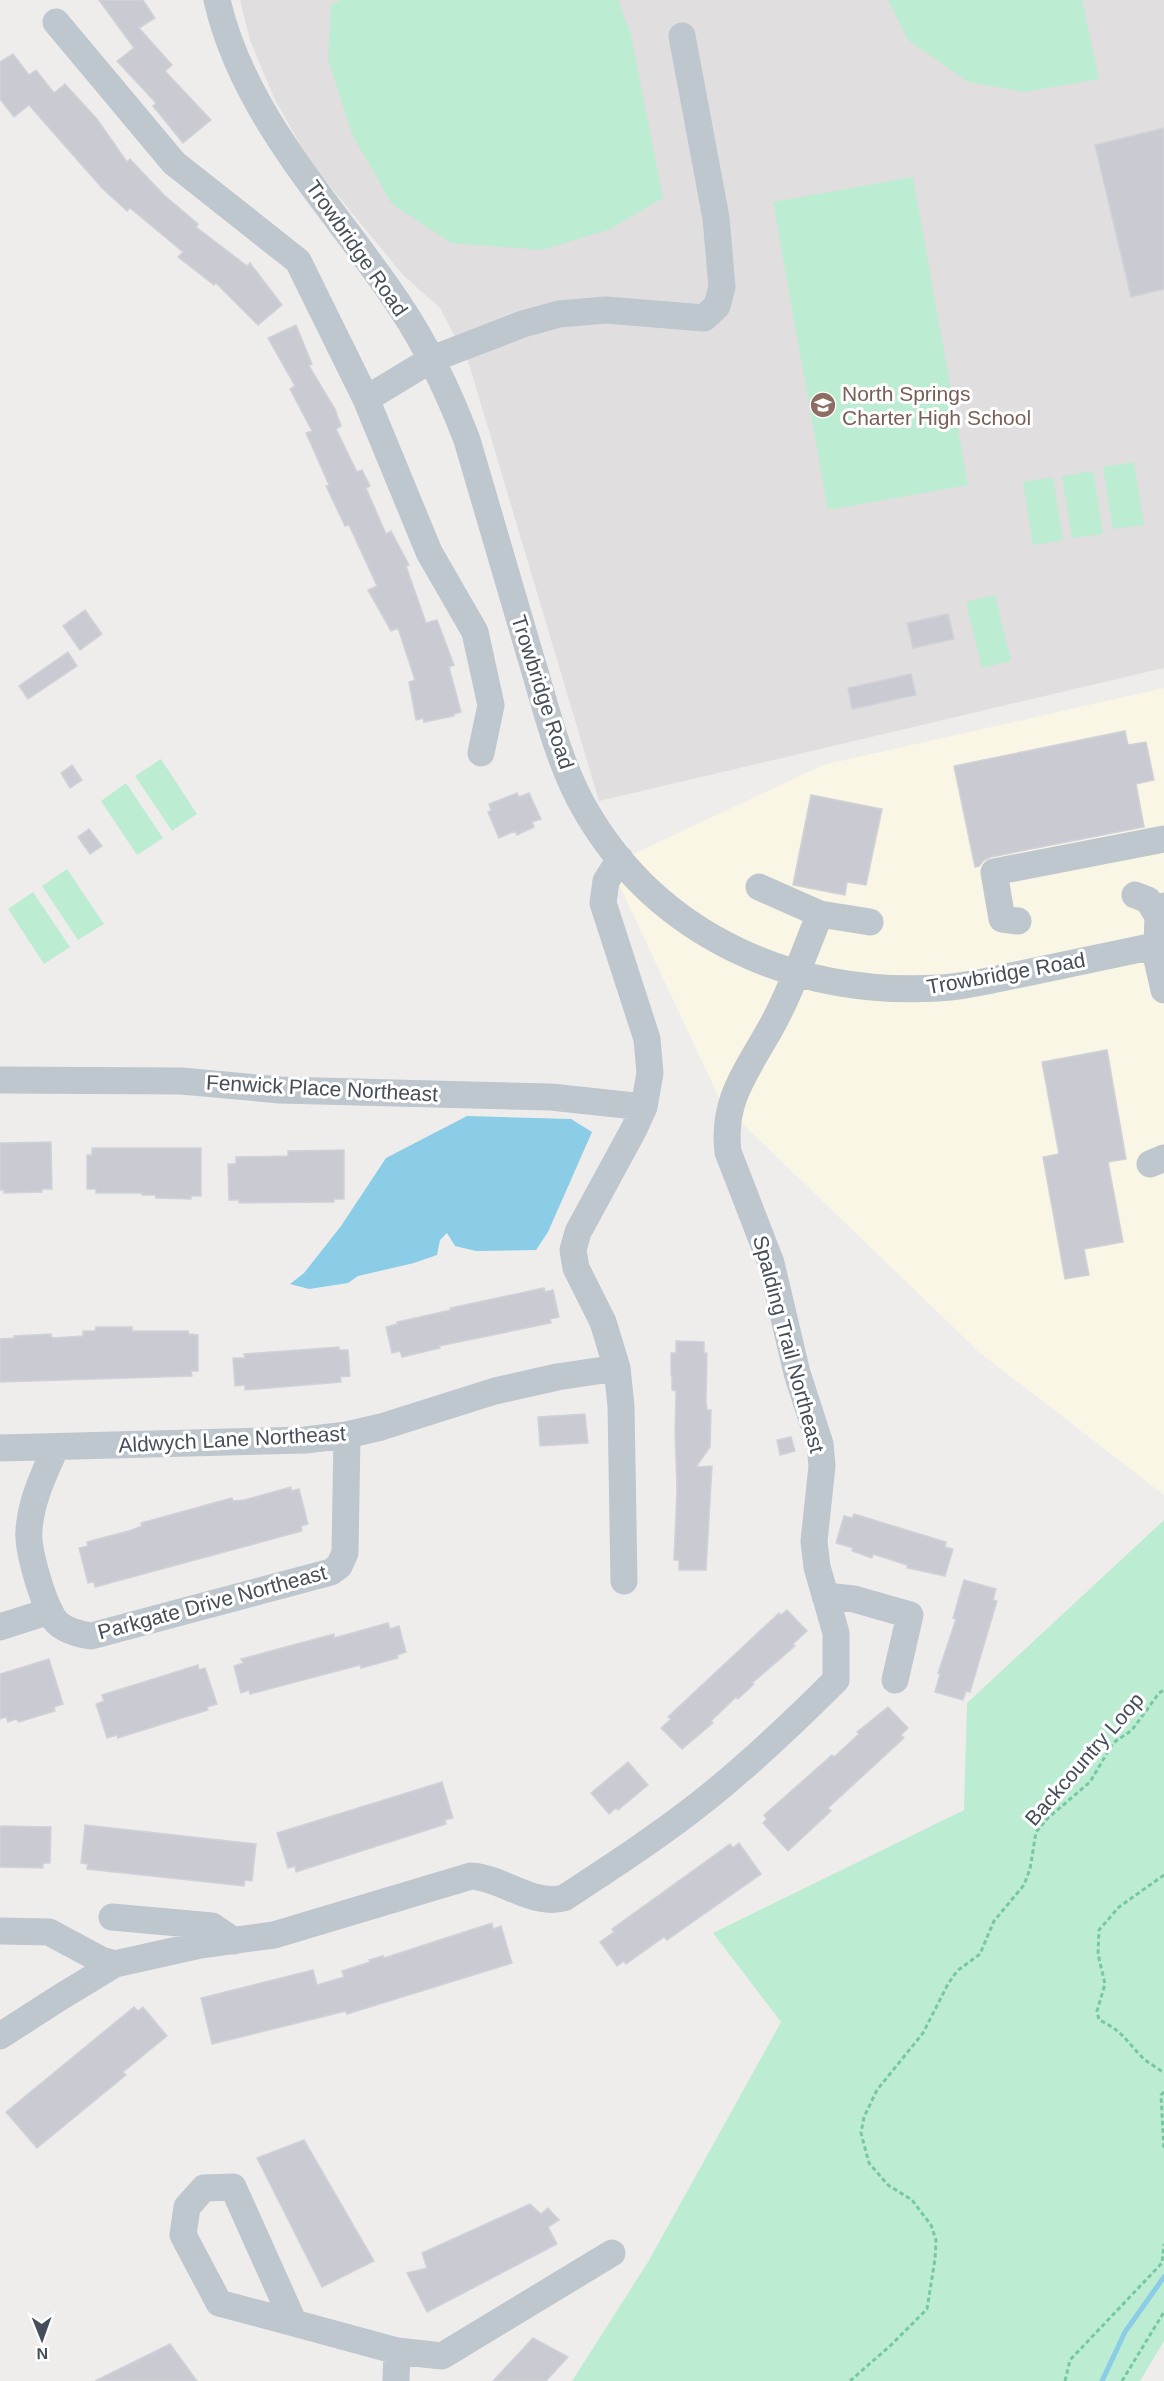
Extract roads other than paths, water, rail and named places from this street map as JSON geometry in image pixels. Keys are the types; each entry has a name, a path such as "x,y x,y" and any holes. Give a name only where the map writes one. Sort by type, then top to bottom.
{"street":[{"name":"Trowbridge Road","path":"217,0 235,57 274,131 400,306 432,359 452,400 467,440 560,755 586,811 620,859 657,897 702,931 745,955 795,974 876,989 941,988 1158,945"},
{"path":"56,22 174,163 298,261 366,399 429,552 475,632 491,705 481,753"},
{"path":"366,399 432,359 523,324 559,314 606,310 704,318 717,306 722,287 716,218 682,36"},
{"path":"1018,921 1002,918 994,872 1164,839"},
{"path":"620,859 606,880 603,903 647,1039 650,1073 644,1107 634,1130 578,1232 573,1250 576,1268 603,1322 617,1368 621,1406 624,1581"},
{"path":"759,887 820,914 870,922"},
{"path":"1135,895 1148,900 1161,911 1158,945 1164,990"},
{"name":"Spalding Trail Northeast","path":"0,2036 115,1964 200,1945 274,1935 471,1876 486,1877 542,1900 552,1901 564,1898 637,1851 707,1798 773,1742 837,1680 836,1633 817,1567 814,1541 822,1466 820,1444 796,1373 771,1263 728,1152 725,1133 734,1093 777,1016 820,914"},
{"name":"Fenwick Place Northeast","path":"0,1080 181,1081 280,1090 551,1097 644,1107"},
{"name":"Aldwych Lane Northeast","path":"0,1448 305,1440 347,1435 381,1427 495,1391 557,1377 617,1368"},
{"name":"Parkgate Drive Northeast","path":"50,1611 62,1627 80,1635 91,1636 331,1572 339,1566 345,1553 347,1435"},
{"path":"0,1627 50,1611 33,1563 29,1532 34,1500 56,1447"},
{"path":"825,1596 854,1599 910,1616 895,1680"},
{"path":"112,1917 212,1926 234,1941"},
{"path":"0,1931 49,1932 101,1960 115,1964"},
{"path":"294,2323 233,2187 204,2188 188,2207 183,2235 219,2303 397,2352 442,2356 612,2253"},
{"path":"396,2381 397,2352"}],"water":[{"path":"467,1116 571,1119 592,1132 548,1232 536,1250 476,1251 455,1246 447,1233 440,1240 437,1255 414,1263 358,1276 348,1283 309,1289 290,1284 304,1273 341,1226 386,1158"}],"waterway":[{"path":"1102,2381 1125,2332 1164,2277"}],"place":[{"name":"North Springs Charter High School","path":"823,405"}]}
